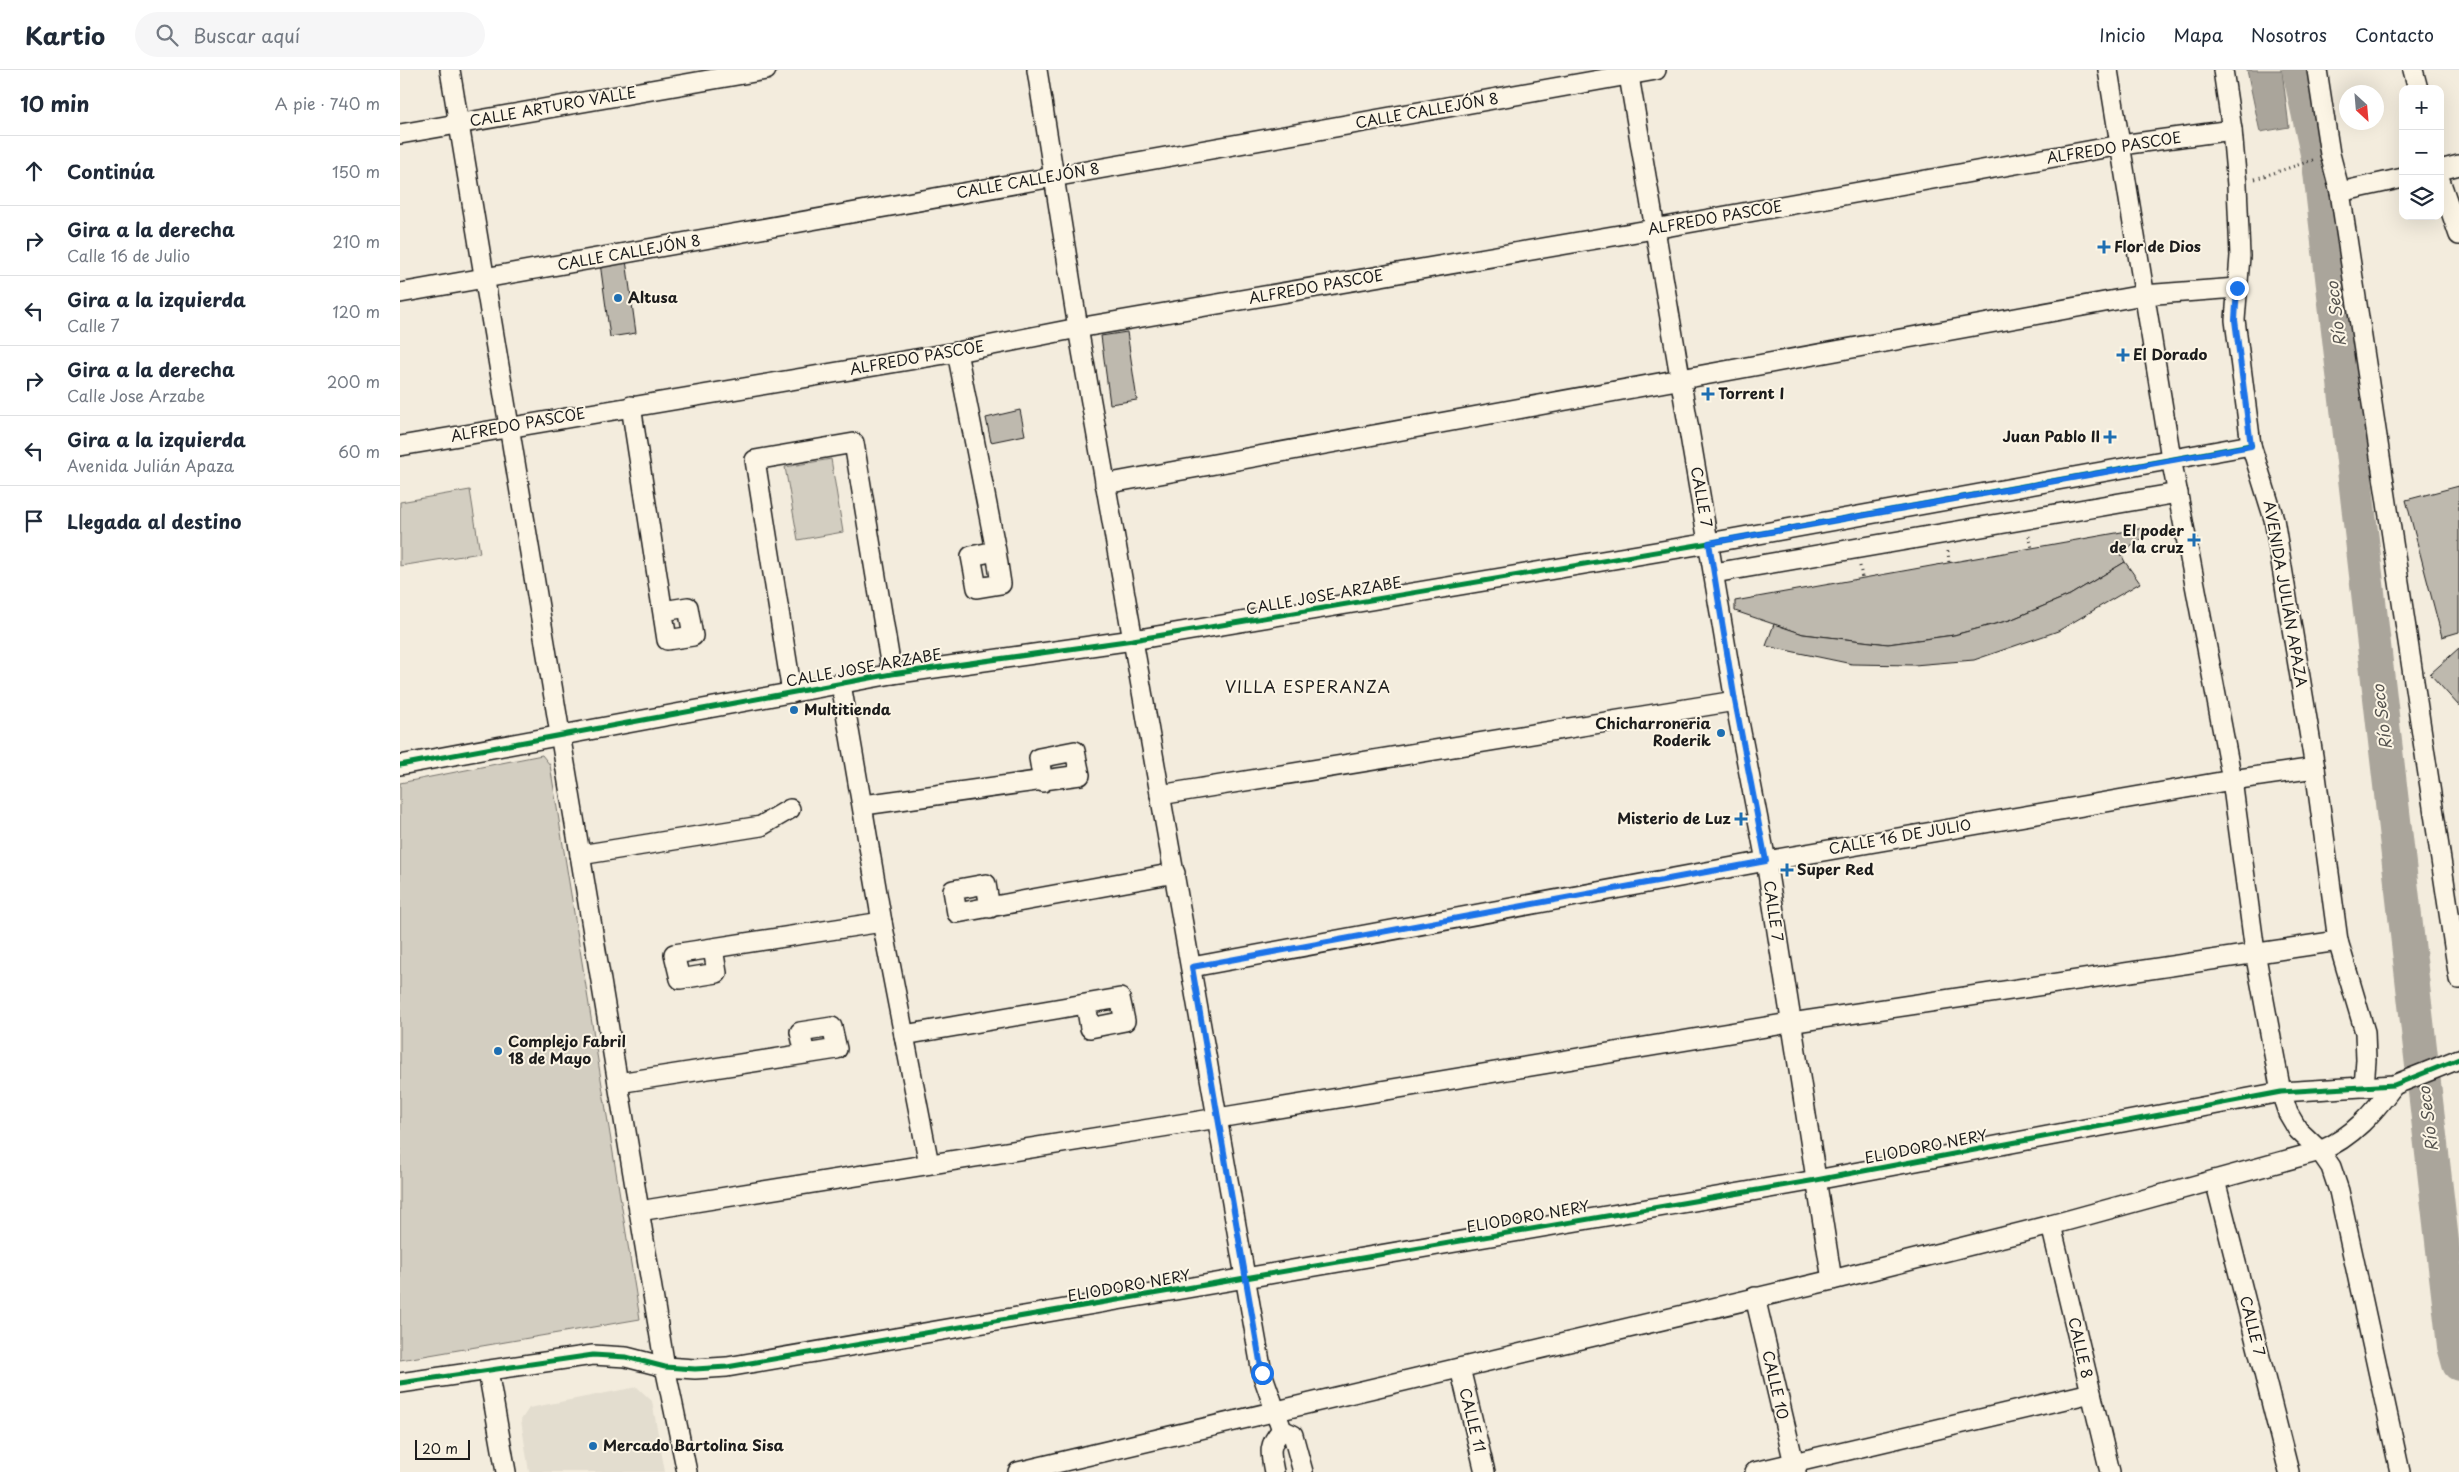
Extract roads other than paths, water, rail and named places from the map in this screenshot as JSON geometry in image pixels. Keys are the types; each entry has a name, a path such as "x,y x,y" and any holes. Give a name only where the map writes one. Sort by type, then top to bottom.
{"street":[{"path":"450,70 665,1367 687,1472"},
{"name":"CALLE ARTURO VALLE","path":"400,134 766,70"},
{"path":"1037,70 1078,328 1262,1373 1274,1412 1282,1430 1292,1435 1303,1472"},
{"name":"CALLE CALLEJÓN 8","path":"400,293 1628,72 1656,70"},
{"path":"2108,70 2143,295 2171,458 2232,780 2255,952 2281,1092 2288,1113 2298,1130 2320,1151 2331,1168 2339,1191 2400,1472"},
{"name":"AVENIDA JULIÁN APAZA","path":"2223,70 2232,130 2237,185 2240,256 2235,320 2251,446 2274,519 2315,768 2338,941 2365,1032 2366,1060 2364,1087"},
{"path":"2317,70 2330,154 2340,192 2459,979"},
{"path":"2413,70 2417,85"},
{"name":"CALLE 7","path":"1628,72 1735,701 1766,861 1832,1280"},
{"name":"ALFREDO PASCOE","path":"400,446 957,352 1078,328 2121,146 2232,130"},
{"path":"2444,169 2459,165"},
{"path":"2340,192 2399,179"},
{"path":"2444,192 2459,235"},
{"path":"1106,484 1680,381 2143,295 2237,288"},
{"path":"957,352 996,551"},
{"path":"631,406 662,611"},
{"path":"792,692 755,460 854,442 892,674"},
{"name":"CALLE JOSE ARZABE","path":"400,765 892,674 1132,640 1709,543 2171,458 2251,446"},
{"path":"1714,573 2178,493"},
{"path":"841,684 864,806 882,922 929,1164"},
{"path":"1160,795 1735,701"},
{"name":"CALLE 16 DE JULIO","path":"1192,967 1766,861 2232,780 2315,768"},
{"path":"864,806 1042,782"},
{"path":"580,855 760,826 790,809"},
{"path":"990,908 1175,873"},
{"path":"713,948 882,922"},
{"path":"639,1211 1218,1118 1790,1023 2338,941"},
{"path":"904,1035 1086,1004"},
{"path":"618,1083 805,1054"},
{"path":"1018,1472 1091,1464 1274,1412 1832,1280 2051,1225 2320,1151 2338,1143 2360,1127 2397,1084 2456,1060"},
{"name":"ELIODORO NERY","path":"400,1383 593,1355 626,1357 665,1367 695,1369 727,1367 1816,1180 2281,1092 2397,1084"},
{"name":"CALLE 7","path":"2215,1180 2289,1472"},
{"name":"CALLE 8","path":"2051,1225 2110,1472"},
{"name":"CALLE 10","path":"1755,1297 1795,1467"},
{"name":"CALLE 11","path":"1460,1368 1485,1472"},
{"path":"488,1371 506,1472"},
{"path":"1755,1472 1795,1467 2091,1393"},
{"path":"1274,1472 1271,1456 1272,1441 1282,1430"}],"waterway":[{"name":"Río Seco","path":"2299,70 2319,163 2454,1346 2459,1364"}],"place":[{"name":"Flor de Dios","path":"2104,247"},
{"name":"Altusa","path":"618,298"},
{"name":"El Dorado","path":"2123,355"},
{"name":"Torrent I","path":"1708,394"},
{"name":"Juan Pablo II","path":"2110,437"},
{"name":"El poder de la cruz","path":"2194,540"},
{"name":"Multitienda","path":"794,710"},
{"name":"Chicharroneria Roderik","path":"1721,733"},
{"name":"Misterio de Luz","path":"1741,819"},
{"name":"Super Red","path":"1787,870"},
{"name":"Complejo Fabril 18 de Mayo","path":"498,1051"},
{"name":"Mercado Bartolina Sisa","path":"593,1446"}],"district":[{"name":"VILLA ESPERANZA","path":"1308,687"}]}
